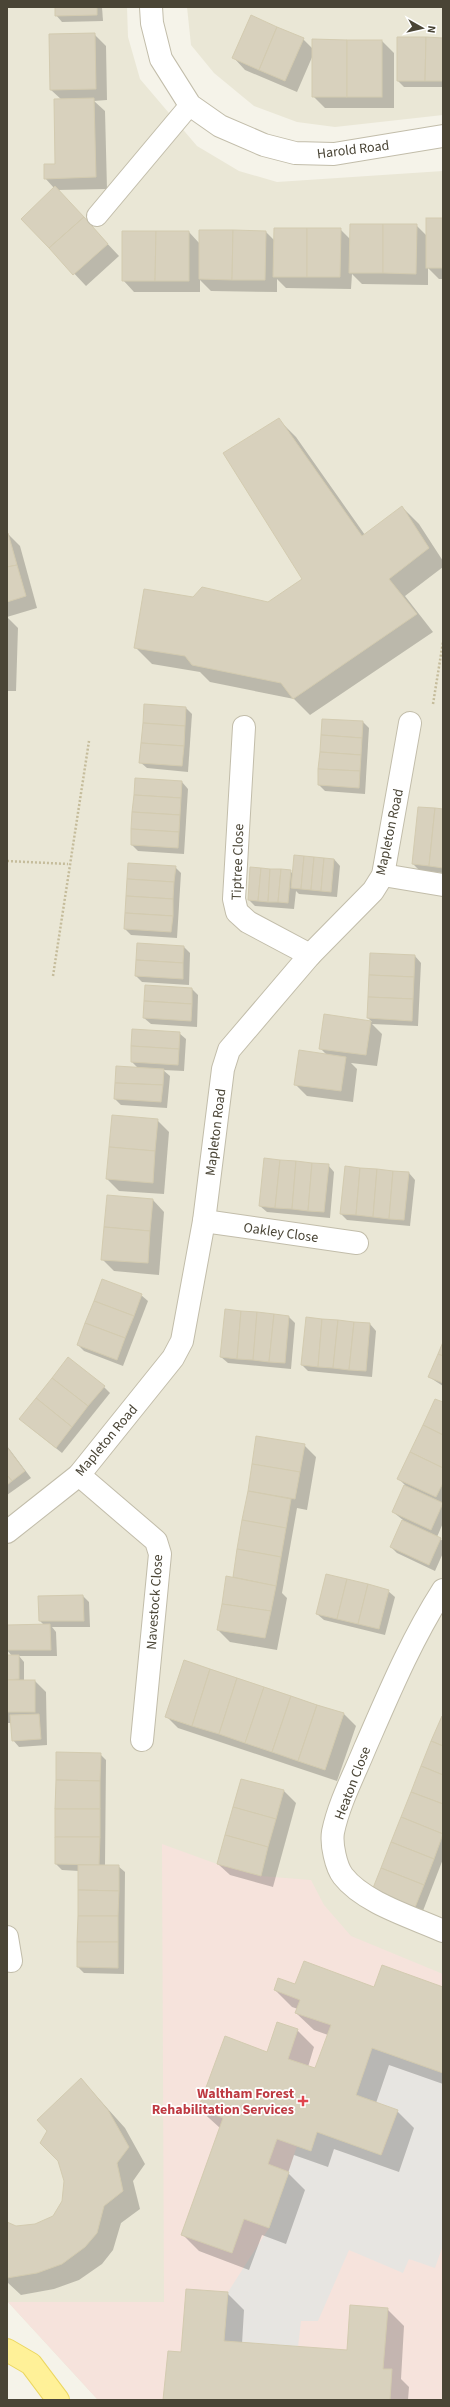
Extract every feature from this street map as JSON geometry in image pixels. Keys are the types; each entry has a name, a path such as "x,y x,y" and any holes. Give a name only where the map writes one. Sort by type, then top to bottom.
{"main road":[{"path":"7,2340 31,2364 58,2400"},
{"path":"7,2350 31,2364"}],"street":[{"name":"Harold Road","path":"151,7 152,23 161,59 190,105 220,126 264,145 295,153 334,154 443,136"},
{"name":"Mapleton Road","path":"7,1532 79,1475 173,1358 182,1341 204,1221 223,1069 229,1050 310,955 373,891 383,875 410,723"},
{"name":"Tiptree Close","path":"244,727 234,899 237,912 248,922 310,955"},
{"path":"383,875 443,885"},
{"name":"Oakley Close","path":"204,1221 358,1242"},
{"name":"Navestock Close","path":"79,1475 156,1542 160,1554 142,1740"},
{"name":"Heaton Close","path":"443,1590 402,1662 346,1793 333,1834 335,1856 342,1875 356,1890 391,1908 443,1931"},
{"path":"7,1937 11,1961"}],"lane":[{"path":"97,216 190,105"}],"path":[{"path":"432,710 443,642"},
{"path":"53,976 68,864 89,741"},
{"path":"7,861 68,864"}],"shaded area":[{"path":"7,7 127,7 128,37 140,79 197,146 239,171 277,182 443,171 443,2400 98,2400 8,2302 7,2298"},
{"path":"187,7 443,7 443,115 335,127 297,122 254,106 214,73 191,45"},
{"name":"Waltham Forest Rehabilitation Services","path":"162,1844 217,1864 261,1876 311,1880 324,1905 351,1936 443,1974 443,2400 98,2400 8,2302 164,2302"},
{"path":"372,2048 443,2073 443,2245 435,2268 409,2259 403,2273 349,2250 318,2321 301,2321 298,2347 224,2341 228,2292 269,2228 297,2146 311,2151 317,2132 382,2155 398,2110 356,2095"}],"building":[{"path":"55,7 97,7 97,15 55,16"},
{"path":"251,15 277,27 259,70 232,58"},
{"path":"277,27 304,38 285,81 259,70"},
{"path":"95,33 96,89 50,90 49,34"},
{"path":"397,37 426,37 425,81 397,81"},
{"path":"426,37 443,38 443,81 425,81"},
{"path":"312,39 347,40 347,97 312,97"},
{"path":"347,40 382,40 382,97 347,97"},
{"path":"94,98 96,177 44,179 44,164 55,164 54,99"},
{"path":"55,186 84,217 49,248 21,219"},
{"path":"84,217 108,244 73,275 49,248"},
{"path":"426,218 443,218 443,268 426,268"},
{"path":"350,224 383,224 383,273 349,273"},
{"path":"383,224 417,224 416,274 383,273"},
{"path":"274,228 307,228 307,277 273,277"},
{"path":"307,228 341,228 340,277 307,277"},
{"path":"199,230 233,230 232,280 199,279"},
{"path":"233,230 266,231 265,280 232,280"},
{"path":"122,231 156,231 155,281 122,281"},
{"path":"156,231 189,231 189,281 155,281"},
{"path":"279,418 362,536 402,506 429,548 389,579 417,614 293,699 281,683 192,665 185,656 134,648 144,589 193,597 202,587 268,602 302,579 223,453"},
{"path":"8,533 17,565 7,567 7,534"},
{"path":"17,565 26,596 7,602 7,567"},
{"path":"144,704 186,707 185,726 143,723"},
{"path":"322,719 363,721 362,738 321,735"},
{"path":"143,723 185,726 184,746 141,743"},
{"path":"321,735 362,738 361,755 320,752"},
{"path":"141,743 184,746 182,766 139,763"},
{"path":"320,752 361,755 360,771 318,769"},
{"path":"318,769 360,771 359,788 318,785"},
{"path":"135,778 182,781 181,798 134,795"},
{"path":"134,795 181,798 180,815 132,812"},
{"path":"418,807 435,808 429,866 412,864"},
{"path":"435,808 443,809 443,868 429,866"},
{"path":"132,812 180,815 179,832 131,829"},
{"path":"131,829 179,832 178,848 131,845"},
{"path":"294,855 304,856 301,889 291,888"},
{"path":"304,856 314,857 311,890 301,889"},
{"path":"314,857 324,858 321,891 311,890"},
{"path":"324,858 334,859 331,892 321,891"},
{"path":"128,863 176,866 174,882 127,879"},
{"path":"250,867 261,868 258,901 248,900"},
{"path":"261,868 270,869 268,902 258,901"},
{"path":"270,869 281,869 278,902 268,902"},
{"path":"281,869 291,870 288,903 278,902"},
{"path":"127,879 174,882 173,899 126,896"},
{"path":"126,896 173,899 173,916 125,913"},
{"path":"125,913 173,916 171,932 124,929"},
{"path":"137,943 184,946 183,963 136,960"},
{"path":"370,953 415,955 414,977 369,975"},
{"path":"136,960 183,963 183,979 135,976"},
{"path":"369,975 414,977 413,999 368,997"},
{"path":"145,985 192,988 192,1004 144,1001"},
{"path":"368,997 413,999 412,1021 367,1018"},
{"path":"144,1001 192,1004 191,1021 143,1018"},
{"path":"324,1014 371,1021 366,1055 319,1049"},
{"path":"132,1029 180,1032 179,1049 131,1046"},
{"path":"131,1046 179,1049 178,1065 131,1062"},
{"path":"299,1050 346,1057 341,1091 294,1085"},
{"path":"116,1066 164,1069 163,1085 115,1083"},
{"path":"115,1083 163,1085 161,1102 114,1099"},
{"path":"112,1115 158,1119 155,1151 109,1147"},
{"path":"109,1147 155,1151 153,1183 106,1179"},
{"path":"264,1158 280,1160 275,1208 259,1206"},
{"path":"280,1160 296,1161 292,1209 275,1208"},
{"path":"296,1161 312,1163 308,1211 292,1209"},
{"path":"312,1163 329,1164 324,1212 308,1211"},
{"path":"345,1166 360,1168 356,1215 340,1214"},
{"path":"360,1168 377,1169 373,1217 356,1215"},
{"path":"377,1169 393,1171 389,1219 373,1217"},
{"path":"393,1171 409,1172 404,1220 389,1219"},
{"path":"107,1195 153,1199 150,1231 104,1227"},
{"path":"104,1227 150,1231 148,1263 101,1260"},
{"path":"102,1279 142,1294 134,1316 94,1301"},
{"path":"94,1301 134,1316 125,1338 85,1323"},
{"path":"225,1309 241,1311 237,1359 220,1357"},
{"path":"241,1311 257,1312 253,1360 237,1359"},
{"path":"257,1312 274,1314 269,1362 253,1360"},
{"path":"274,1314 289,1316 285,1363 269,1362"},
{"path":"306,1317 322,1319 318,1367 301,1365"},
{"path":"322,1319 338,1320 333,1368 318,1367"},
{"path":"338,1320 354,1322 349,1370 333,1368"},
{"path":"354,1322 370,1323 366,1371 349,1370"},
{"path":"85,1323 125,1338 117,1360 77,1345"},
{"path":"443,1342 443,1356 438,1354"},
{"path":"438,1354 443,1356 443,1383 428,1377"},
{"path":"68,1357 105,1386 88,1406 52,1378"},
{"path":"52,1378 88,1406 72,1427 36,1398"},
{"path":"36,1398 72,1427 56,1448 19,1419"},
{"path":"435,1399 443,1402 443,1435 423,1425"},
{"path":"423,1425 443,1435 443,1468 410,1452"},
{"path":"256,1436 305,1444 300,1472 252,1464"},
{"path":"7,1447 25,1471 12,1481 7,1475"},
{"path":"410,1452 443,1468 443,1483 436,1497 397,1479"},
{"path":"252,1464 300,1472 295,1499 248,1491"},
{"path":"7,1475 12,1481 7,1485"},
{"path":"404,1485 443,1503 431,1530 392,1512"},
{"path":"248,1491 291,1499 286,1528 242,1520"},
{"path":"242,1520 286,1528 281,1557 237,1549"},
{"path":"402,1520 441,1538 429,1565 390,1547"},
{"path":"237,1549 281,1557 276,1586 233,1577"},
{"path":"326,1574 347,1579 337,1619 316,1614"},
{"path":"226,1576 276,1586 271,1611 222,1604"},
{"path":"347,1579 368,1584 358,1624 337,1619"},
{"path":"368,1584 389,1590 379,1629 358,1624"},
{"path":"83,1595 84,1621 39,1621 38,1596"},
{"path":"222,1604 271,1611 265,1638 217,1630"},
{"path":"50,1624 51,1650 7,1650 7,1625"},
{"path":"7,1655 19,1655 19,1679 7,1680"},
{"path":"184,1660 210,1669 192,1726 165,1717"},
{"path":"210,1669 237,1678 219,1734 192,1726"},
{"path":"237,1678 264,1687 245,1743 219,1734"},
{"path":"7,1680 35,1680 35,1712 7,1712"},
{"path":"264,1687 291,1696 272,1752 245,1743"},
{"path":"291,1696 317,1705 298,1761 272,1752"},
{"path":"317,1705 344,1713 325,1770 298,1761"},
{"path":"39,1714 41,1739 12,1741 10,1715"},
{"path":"443,1716 443,1746 431,1741"},
{"path":"431,1741 443,1746 443,1775 421,1766"},
{"path":"56,1752 101,1753 100,1781 56,1780"},
{"path":"421,1766 443,1775 443,1804 411,1792"},
{"path":"241,1779 284,1790 276,1819 233,1807"},
{"path":"56,1780 100,1781 100,1809 55,1809"},
{"path":"411,1792 443,1804 443,1834 401,1817"},
{"path":"233,1807 276,1819 268,1847 225,1835"},
{"path":"55,1809 100,1809 100,1837 55,1837"},
{"path":"401,1817 443,1834 434,1859 391,1842"},
{"path":"225,1835 268,1847 261,1876 217,1864"},
{"path":"55,1837 100,1837 99,1865 55,1864"},
{"path":"391,1842 434,1859 424,1885 381,1868"},
{"path":"78,1865 119,1865 119,1891 78,1890"},
{"path":"381,1868 424,1885 414,1910 371,1893"},
{"path":"78,1890 119,1891 118,1916 78,1916"},
{"path":"78,1916 118,1916 118,1942 77,1942"},
{"path":"77,1942 118,1942 118,1968 77,1967"},
{"path":"304,1961 374,1987 382,1965 443,1987 443,2073 372,2048 356,2095 398,2110 381,2155 317,2132 311,2151 277,2139 268,2164 289,2172 269,2228 244,2219 232,2253 181,2235 223,2118 198,2109 225,2036 267,2052 277,2022 298,2029 288,2059 315,2068 331,2025 295,2013 300,2000 274,1990 278,1978 295,1984"},
{"path":"81,2078 108,2110 129,2147 117,2163 123,2191 104,2206 97,2233 85,2247 62,2264 37,2273 7,2278 7,2222 16,2226 35,2224 53,2216 62,2201 64,2181 58,2161 40,2143 47,2131 37,2120"},
{"path":"186,2289 228,2292 224,2341 347,2350 350,2305 388,2308 383,2369 392,2369 390,2400 163,2400 168,2351 181,2352"}],"place":[{"name":"Waltham Forest Rehabilitation Services","path":"303,2101"}]}
